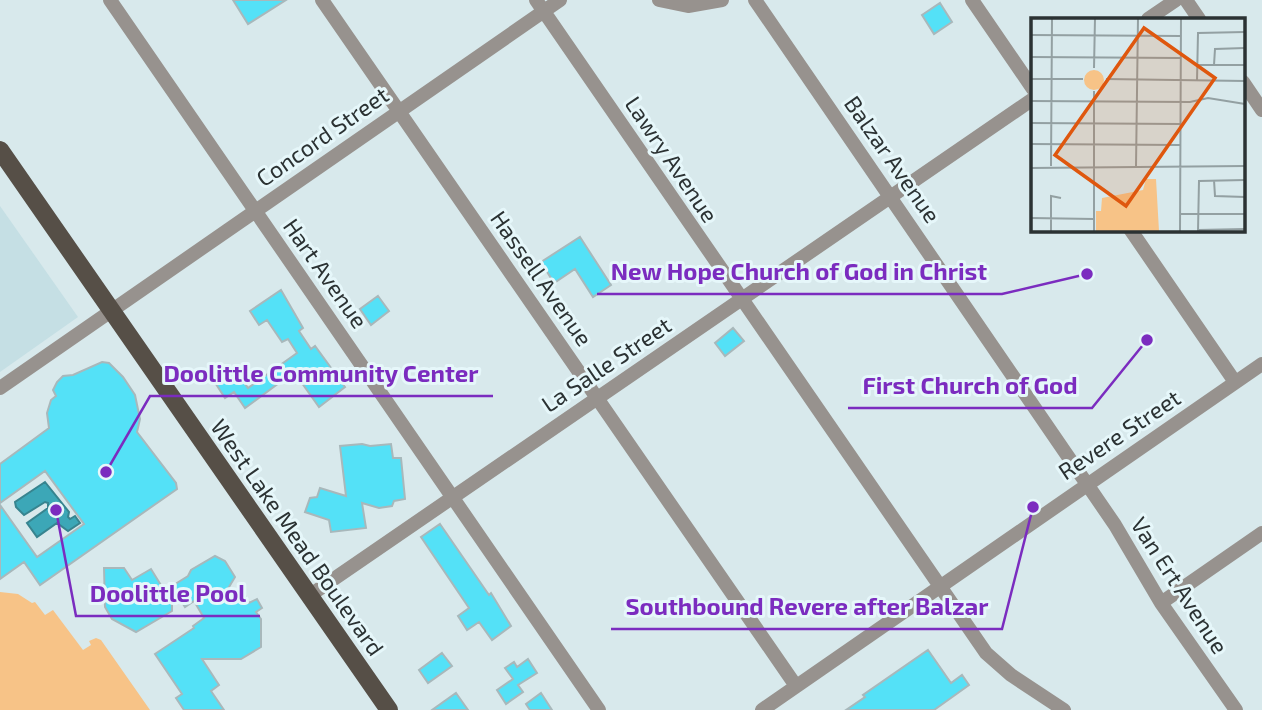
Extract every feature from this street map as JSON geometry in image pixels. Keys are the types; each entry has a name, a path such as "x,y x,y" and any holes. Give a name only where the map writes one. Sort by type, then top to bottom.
{"main road":[{"name":"West Lake Mead Boulevard","path":"0,150 389,710"}],"street":[{"name":"Hart Avenue","path":"110,0 599,710"},
{"name":"Hassell Avenue","path":"322,0 796,686"},
{"name":"Concord Street","path":"0,388 399,111 540,6 560,0"},
{"path":"659,0 688,6 722,0"},
{"name":"Balzar Avenue","path":"755,0 1087,484"},
{"path":"972,0 1031,86"},
{"path":"1149,18 1176,0"},
{"path":"1186,0 1198,18"},
{"name":"Lawry Avenue","path":"540,6 986,653 1011,675 1064,710"},
{"path":"1244,83 1262,110"},
{"name":"La Salle Street","path":"309,596 1031,100"},
{"path":"1131,231 1236,382"},
{"name":"Revere Street","path":"762,710 1262,364"},
{"name":"Van Ert Avenue","path":"1087,484 1115,525 1161,603 1236,710"},
{"path":"1161,603 1262,533"}],"shaded area":[{"path":"0,206 78,317 0,372"},
{"path":"0,592 18,594 32,603 35,602 45,615 53,610 83,650 91,645 89,641 96,638 101,640 150,710 0,710"}],"water":[{"path":"45,482 69,512 68,517 70,519 75,516 80,523 68,531 57,523 37,537 27,523 48,508 48,503 45,502 24,515 15,502"}],"building":[{"path":"233,0 286,0 248,24"},
{"path":"940,3 952,22 934,34 922,15"},
{"path":"580,237 611,285 593,297 575,269 554,283 541,262"},
{"path":"281,290 303,328 299,331 311,349 315,346 345,387 319,407 294,372 245,408 234,392 225,398 214,381 227,372 229,376 236,371 248,388 297,353 288,339 282,342 267,320 259,325 250,311"},
{"path":"378,296 389,311 371,325 360,309"},
{"path":"733,328 744,341 725,356 715,343"},
{"path":"102,362 109,363 123,377 135,395 140,419 137,432 176,483 177,489 40,585 24,562 0,579 0,505 37,557 84,524 45,471 0,503 0,464 49,428 47,413 51,400 56,396 53,390 63,376 73,375"},
{"path":"391,444 393,458 401,458 405,499 394,501 392,506 379,508 362,503 366,528 331,532 329,520 305,512 310,498 317,497 320,488 346,496 340,446"},
{"path":"440,524 489,595 491,593 511,626 492,640 479,622 467,630 458,616 469,608 421,537"},
{"path":"215,556 225,561 235,577 226,592 243,592 249,603 257,599 262,608 256,612 261,619 261,647 241,659 202,659 219,685 211,691 224,710 184,710 176,698 182,694 155,654 194,628 193,626 204,618 194,601 185,607 172,586 188,576 191,570"},
{"path":"104,568 124,568 132,580 151,569 164,590 172,586 172,611 136,632 112,619 105,607"},
{"path":"928,650 951,683 962,675 969,685 934,710 846,710 865,697 863,695"},
{"path":"442,653 452,666 428,683 419,670"},
{"path":"528,659 537,673 518,685 523,692 506,704 497,690 513,679 505,668 514,662 517,667"},
{"path":"456,693 468,710 432,710"},
{"path":"541,693 552,710 530,710 526,704"}],"place":[{"name":"New Hope Church of God in Christ","path":"1087,274"},
{"name":"First Church of God","path":"1147,340"},
{"name":"Doolittle Community Center","path":"106,472"},
{"name":"Southbound Revere after Balzar","path":"1033,507"},
{"name":"Doolittle Pool","path":"56,510"}]}
